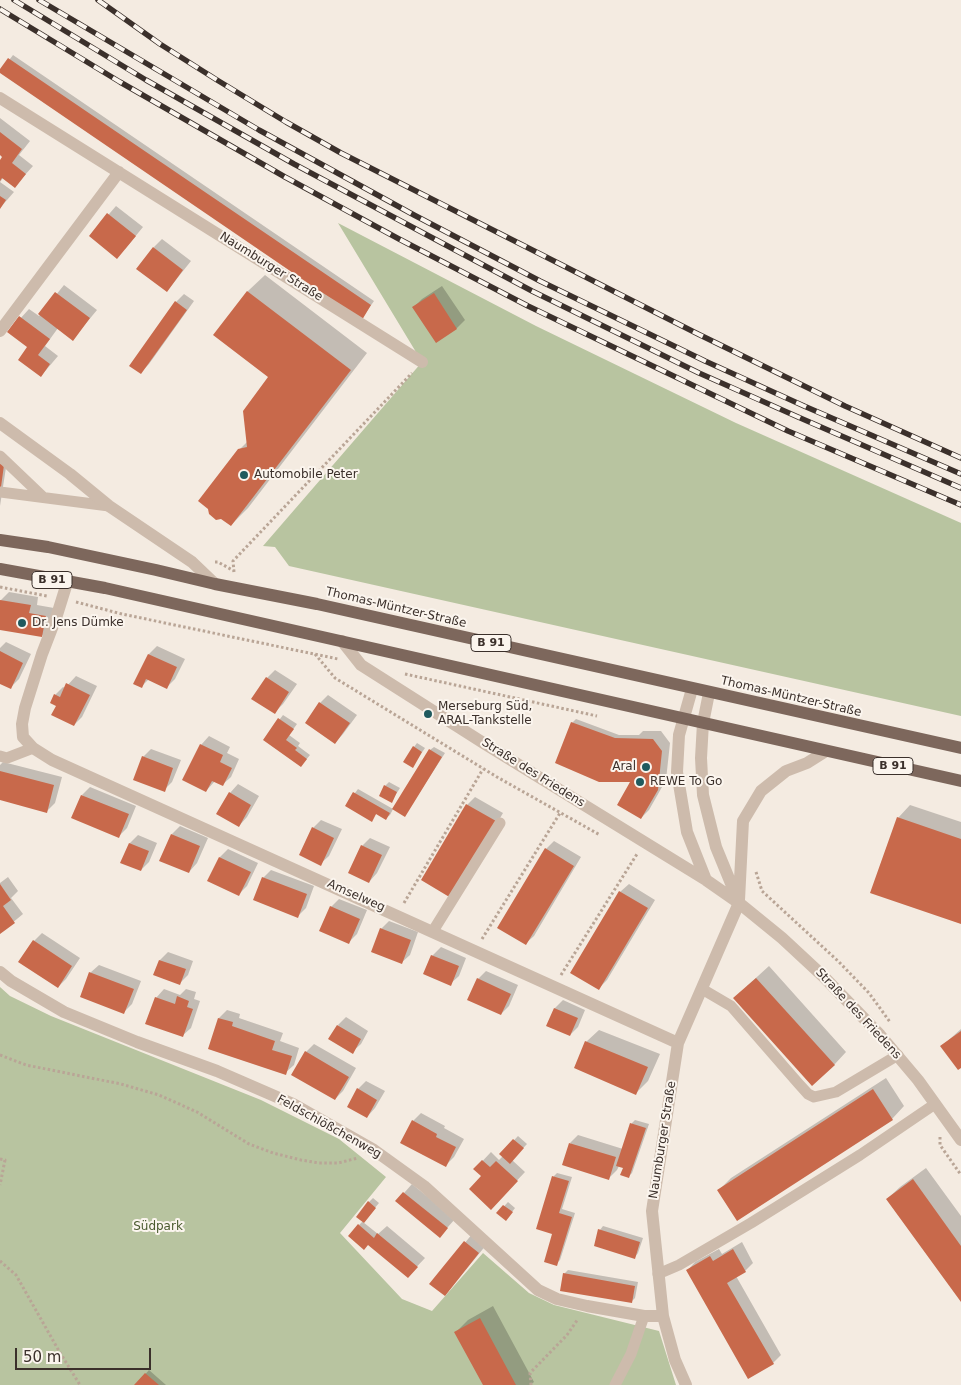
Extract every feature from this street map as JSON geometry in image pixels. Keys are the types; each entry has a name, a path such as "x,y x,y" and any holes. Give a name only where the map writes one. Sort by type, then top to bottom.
{"main road":[{"name":"Thomas-Müntzer-Straße","path":"0,540 75,553 317,604 961,748"},
{"name":"B 91","path":"0,569 67,583 105,588 961,781"}],"street":[{"name":"Naumburger Straße","path":"0,98 422,362"},
{"path":"0,331 119,172"},
{"path":"0,424 70,474 109,506 192,562 215,584"},
{"name":"Amselweg","path":"67,583 25,708 22,724 23,736 34,748 52,760 678,1043"},
{"name":"Straße des Friedens","path":"342,642 361,664 533,774 706,880 739,903 824,976 898,1056 961,1140"},
{"path":"692,689 683,718 677,750 677,772 686,832 706,880"},
{"name":"Straße des Friedens","path":"709,693 703,723 701,758 703,795 716,847 739,903"},
{"path":"739,903 743,821 761,791 786,771 826,751"},
{"name":"Naumburger Straße","path":"686,1385 675,1360 663,1316 652,1211 678,1043 739,903"},
{"name":"Feldschlößchenweg","path":"0,972 11,981 64,1012 137,1042 217,1071 293,1104 374,1150 424,1186 538,1290 557,1299 587,1306 644,1316 663,1316"}],"lane":[{"path":"0,456 43,497"},
{"path":"0,492 109,506"},
{"path":"0,756 7,758 34,748"},
{"path":"433,931 500,824"},
{"path":"702,989 731,1006 808,1094 814,1097 836,1092 898,1056"},
{"path":"658,1274 679,1265 760,1218 860,1155 935,1104"},
{"path":"615,1385 631,1354 644,1316"}],"path":[{"path":"234,588 233,561 422,362"},
{"path":"0,587 361,664"},
{"path":"315,654 335,678 483,769 602,836"},
{"path":"399,673 604,718"},
{"path":"397,915 483,769"},
{"path":"475,950 560,813"},
{"path":"554,986 636,854 644,858"},
{"path":"742,855 753,861 762,891 838,961 869,994 895,1028"},
{"path":"0,1054 26,1065 121,1084 159,1095 181,1104 249,1144 273,1153 301,1160 338,1163 354,1159 374,1150"},
{"path":"940,1132 940,1145 961,1175"},
{"path":"0,1159 5,1160 0,1185"},
{"path":"0,1261 16,1275 58,1351 80,1385"},
{"path":"531,1385 530,1373 567,1335 587,1306"}],"green space":[{"path":"338,223 536,326 736,423 961,523 961,716 289,566 275,547 263,546 422,362"},
{"name":"Südpark","path":"0,987 10,996 51,1016 261,1100 339,1139 386,1177 340,1233 402,1299 432,1311 483,1253 529,1293 554,1305 659,1331 676,1385 0,1385"}],"building":[{"path":"8,58 371,305 362,320 0,73 0,69"},
{"path":"0,132 22,149 12,163 26,174 15,188 2,178 0,181 0,160 2,157 0,155"},
{"path":"0,196 6,200 0,209"},
{"path":"107,213 136,236 117,259 89,236"},
{"path":"153,247 183,270 167,292 136,269"},
{"path":"247,291 351,370 231,526 221,519 216,520 209,514 208,509 198,501 238,449 247,447 243,411 268,377 213,335"},
{"path":"55,292 90,318 73,341 38,314"},
{"path":"434,293 457,329 436,343 412,307"},
{"path":"175,301 187,310 141,374 129,366"},
{"path":"19,316 50,339 38,355 50,364 41,377 18,360 27,347 7,332"},
{"path":"0,464 4,465 1,487 0,487"},
{"name":"Dr. Jens Dümke","path":"0,600 31,605 29,613 46,616 42,637 0,630"},
{"path":"0,651 23,663 11,689 0,684"},
{"path":"148,654 177,667 167,689 146,679 142,688 133,684"},
{"path":"266,677 289,692 275,714 251,699"},
{"path":"66,683 90,695 74,726 51,715 56,706 50,703 54,694 60,697"},
{"path":"319,702 350,723 335,744 305,723"},
{"path":"278,718 294,729 286,740 307,759 301,767 263,740"},
{"path":"571,722 615,738 653,739 662,751 658,790 641,819 617,805 630,782 599,782 555,763"},
{"path":"200,744 223,755 220,762 232,768 223,786 212,781 206,792 182,780"},
{"path":"413,746 422,752 413,768 403,762"},
{"path":"429,749 442,757 405,817 392,809"},
{"path":"142,756 173,768 165,792 133,780"},
{"path":"0,771 54,785 47,813 0,800"},
{"path":"384,785 397,792 392,803 379,796"},
{"path":"229,792 251,805 239,827 216,814"},
{"path":"353,792 390,813 386,820 376,814 372,822 345,806"},
{"path":"81,795 129,814 119,838 71,818"},
{"path":"466,804 496,821 451,898 421,880"},
{"path":"897,817 961,839 961,924 870,893"},
{"path":"312,827 334,838 321,866 299,855"},
{"path":"171,834 200,846 189,873 159,861"},
{"path":"129,843 149,851 141,871 120,863"},
{"path":"361,845 382,855 369,883 348,873"},
{"path":"545,848 574,866 526,945 497,928"},
{"path":"219,857 251,872 239,896 207,881"},
{"path":"262,877 307,894 298,918 253,900"},
{"path":"0,884 11,900 3,906 15,923 0,934"},
{"path":"619,891 648,908 599,990 570,973"},
{"path":"330,906 360,919 349,944 319,931"},
{"path":"380,928 411,940 402,964 371,952"},
{"path":"33,940 72,966 58,988 18,962"},
{"path":"431,955 459,966 451,986 423,974"},
{"path":"159,960 186,969 180,985 153,975"},
{"path":"89,972 134,989 124,1014 80,997"},
{"path":"477,978 511,994 501,1015 467,1000"},
{"path":"756,978 835,1065 812,1086 733,998"},
{"path":"177,996 189,1001 187,1007 193,1009 183,1037 145,1024 155,997 175,1004"},
{"path":"554,1008 578,1018 570,1036 546,1026"},
{"path":"218,1018 233,1022 232,1026 275,1041 272,1050 292,1056 286,1075 208,1049"},
{"path":"337,1025 361,1039 353,1054 328,1039"},
{"path":"961,1031 961,1068 958,1070 940,1046"},
{"path":"585,1041 648,1067 636,1095 574,1068"},
{"path":"305,1051 349,1077 335,1100 291,1075"},
{"path":"357,1088 377,1100 367,1118 347,1107"},
{"path":"873,1089 893,1120 737,1221 717,1190"},
{"path":"412,1120 437,1134 436,1137 456,1147 446,1167 400,1143"},
{"path":"630,1123 646,1128 629,1178 620,1175 623,1168 616,1166"},
{"path":"513,1139 524,1148 510,1164 499,1154"},
{"path":"569,1143 616,1157 609,1180 562,1165"},
{"path":"482,1160 490,1167 496,1161 518,1181 491,1210 469,1189 481,1176 473,1169"},
{"path":"552,1176 569,1181 559,1213 572,1217 557,1266 544,1262 552,1234 536,1229"},
{"path":"913,1179 961,1246 961,1302 886,1199"},
{"path":"403,1192 448,1228 440,1238 395,1201"},
{"path":"368,1201 376,1208 364,1223 356,1217"},
{"path":"503,1205 513,1212 506,1221 496,1213"},
{"path":"358,1224 374,1238 377,1233 418,1267 408,1278 368,1245 364,1250 348,1236"},
{"path":"598,1229 640,1242 635,1259 594,1246"},
{"path":"464,1241 479,1253 445,1296 429,1284"},
{"path":"733,1249 746,1272 727,1283 774,1364 748,1379 686,1270 710,1256 713,1261"},
{"path":"563,1273 635,1286 632,1303 560,1291"},
{"path":"480,1318 516,1385 483,1385 454,1332"},
{"path":"145,1373 159,1385 134,1385"}],"railway":[{"path":"14,0 146,80 294,164 532,291 699,373 961,488"},
{"path":"39,0 259,130 414,215 540,281 705,361 961,474"},
{"path":"98,0 160,44 217,80 341,153 698,334 845,406 961,458"},
{"path":"0,9 120,82 285,177 528,306 788,431 961,505"}],"place":[{"name":"Automobile Peter","path":"244,475"},
{"name":"Dr. Jens Dümke","path":"22,623"},
{"name":"Merseburg Süd, ARAL-Tankstelle","path":"428,714"},
{"name":"Aral","path":"646,767"},
{"name":"REWE To Go","path":"640,782"}]}
